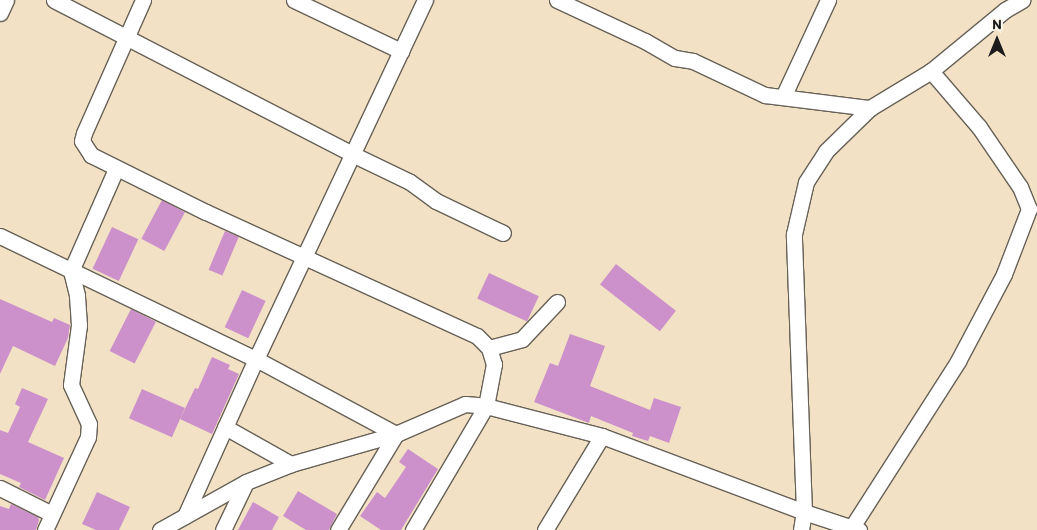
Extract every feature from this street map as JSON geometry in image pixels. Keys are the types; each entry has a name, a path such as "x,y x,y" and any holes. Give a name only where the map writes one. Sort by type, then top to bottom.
{"street":[{"path":"0,13 6,0"},
{"path":"54,0 410,182 436,201 503,233"},
{"path":"143,0 82,141 91,155 116,170 477,336 489,348 494,364 486,406 413,530"},
{"path":"294,0 401,51"},
{"path":"185,516 256,359 425,0"},
{"path":"556,0 645,41 675,58 692,61 765,95 870,108"},
{"path":"783,97 828,0"},
{"path":"801,530 804,512 794,234 806,182 826,151 870,108 931,71 998,16 1022,0"},
{"path":"160,530 246,482 291,464 396,434 458,406 474,404 602,436 804,512 855,529 958,361 1004,274 1033,209 980,127 931,71"},
{"path":"45,530 88,438 89,424 71,385 79,325 77,295 70,271 116,170"},
{"path":"0,236 256,359 396,434"},
{"path":"489,348 522,339 557,302"},
{"path":"225,428 291,464"},
{"path":"338,530 396,434"},
{"path":"545,530 602,436"},
{"path":"223,530 246,482"},
{"path":"0,488 52,514"}],"building":[{"path":"162,200 185,212 164,251 141,239"},
{"path":"112,227 138,239 119,281 93,269"},
{"path":"225,231 239,237 222,276 209,270"},
{"path":"616,264 676,311 660,331 600,284"},
{"path":"489,273 539,296 527,322 477,298"},
{"path":"242,290 266,301 248,338 225,327"},
{"path":"0,299 52,322 54,318 70,325 68,338 55,366 13,346 0,374"},
{"path":"131,309 156,322 135,364 110,351"},
{"path":"570,334 605,346 590,386 650,410 654,398 681,407 669,443 650,436 648,441 632,436 633,433 591,416 589,423 534,402 550,363 558,366"},
{"path":"212,357 230,365 228,369 239,374 212,434 180,419 195,388 198,389"},
{"path":"22,388 48,399 28,442 64,458 45,500 19,487 21,483 0,474 0,430 8,433 20,407 15,404"},
{"path":"142,389 185,408 172,437 129,418"},
{"path":"408,449 438,469 401,530 381,530 360,516 377,492 385,498 406,467 399,462"},
{"path":"298,491 337,514 329,530 306,530 283,516"},
{"path":"97,492 130,507 119,530 96,530 82,524"},
{"path":"253,502 279,517 272,530 238,530"},
{"path":"11,504 38,517 36,530 0,530 0,506 9,509"}]}
